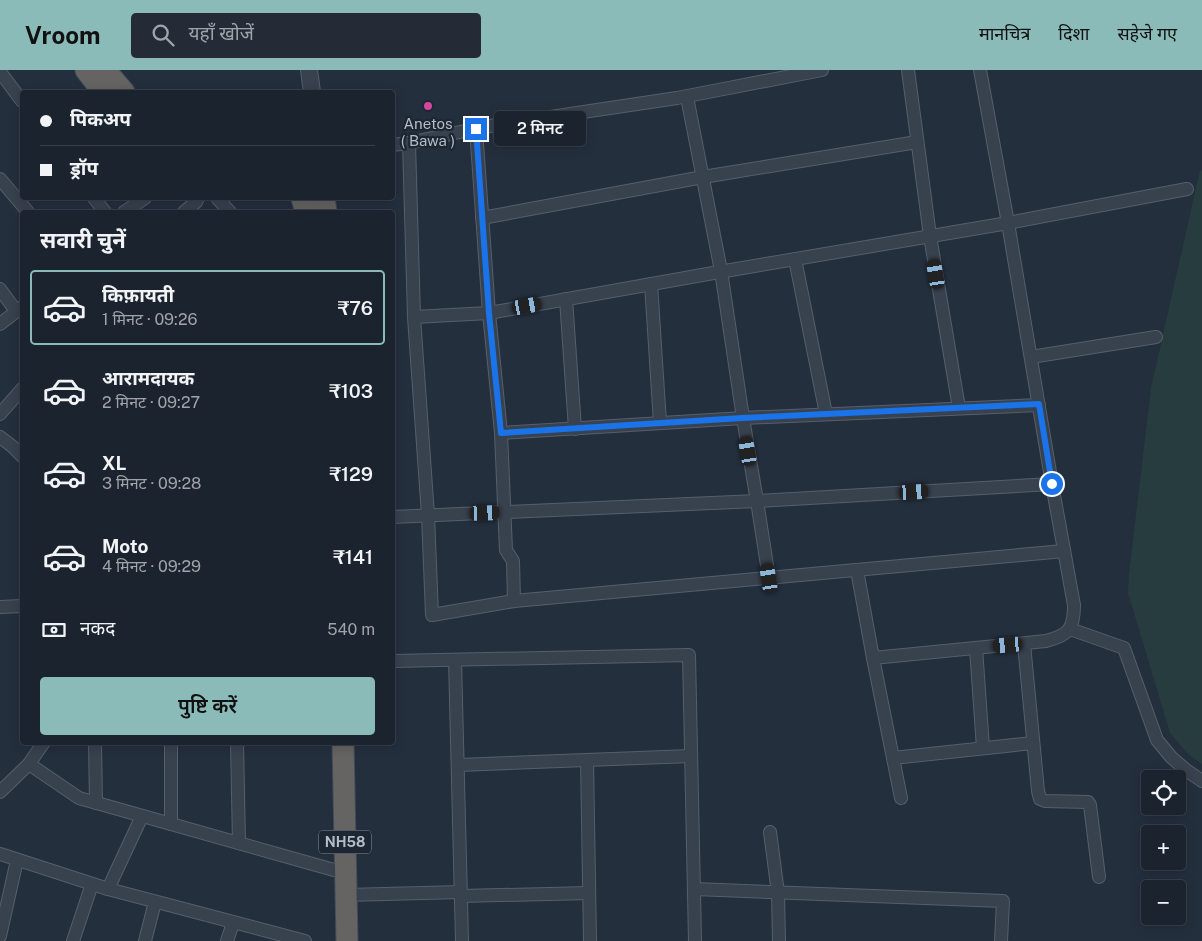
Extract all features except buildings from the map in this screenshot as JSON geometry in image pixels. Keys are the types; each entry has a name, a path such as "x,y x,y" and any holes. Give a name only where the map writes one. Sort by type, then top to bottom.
{"highway":[{"path":"86,70 101,90"},
{"path":"105,70 122,90"},
{"name":"NH58","path":"331,745 335,941"},
{"name":"NH58","path":"343,745 347,941"}],"street":[{"path":"301,70 301,90"},
{"path":"309,70 312,90"},
{"path":"395,145 476,129 687,96 822,70"},
{"path":"908,70 916,142 930,236 959,408"},
{"path":"873,658 1046,641 1060,637 1070,629 1074,619 1074,604 980,70"},
{"path":"0,72 20,98"},
{"path":"687,96 721,271 742,418 769,578"},
{"path":"476,129 489,313 501,433 506,550 513,561 514,600"},
{"path":"482,218 702,177 916,142"},
{"path":"409,143 414,317 428,515 432,615 514,600 1064,551"},
{"path":"0,179 26,210"},
{"path":"414,317 489,313 721,271 1008,223 1187,188"},
{"path":"127,210 142,200"},
{"path":"186,210 197,200"},
{"path":"219,200 228,210"},
{"path":"795,259 826,414"},
{"path":"651,284 660,423"},
{"path":"0,289 19,309 0,324"},
{"path":"566,300 574,428"},
{"path":"1031,357 1156,337"},
{"path":"0,414 20,391"},
{"path":"501,433 742,418 1039,404"},
{"path":"0,437 20,454"},
{"path":"395,517 757,501 1052,484"},
{"path":"857,570 902,798"},
{"path":"0,607 20,606"},
{"path":"1070,629 1124,648 1157,740 1171,757 1202,781"},
{"path":"1024,644 1040,799 1045,801 1088,802 1090,805 1099,877"},
{"path":"976,648 983,748"},
{"path":"395,661 688,654 695,941"},
{"path":"455,660 462,941"},
{"path":"893,758 1034,743"},
{"path":"0,792 29,764 42,745"},
{"path":"95,745 96,803"},
{"path":"171,745 171,824"},
{"path":"237,745 239,843"},
{"path":"458,765 691,756"},
{"path":"587,760 590,941"},
{"path":"29,764 79,798 334,870"},
{"path":"108,889 142,816"},
{"path":"770,832 778,893 779,941"},
{"path":"0,854 108,889 305,941"},
{"path":"0,936 17,860"},
{"path":"72,941 92,884"},
{"path":"694,889 1003,901 1001,941"},
{"path":"346,895 589,893"},
{"path":"145,941 155,902"},
{"path":"227,941 233,923"}],"green space":[{"path":"1200,170 1202,171 1202,764 1188,754 1170,733 1128,593 1151,388"}],"place":[{"name":"Anetos ( Bawa )","path":"428,106"}],"route":[{"path":"476,129 489,313 501,433 742,418 1039,404 1052,484"}]}
